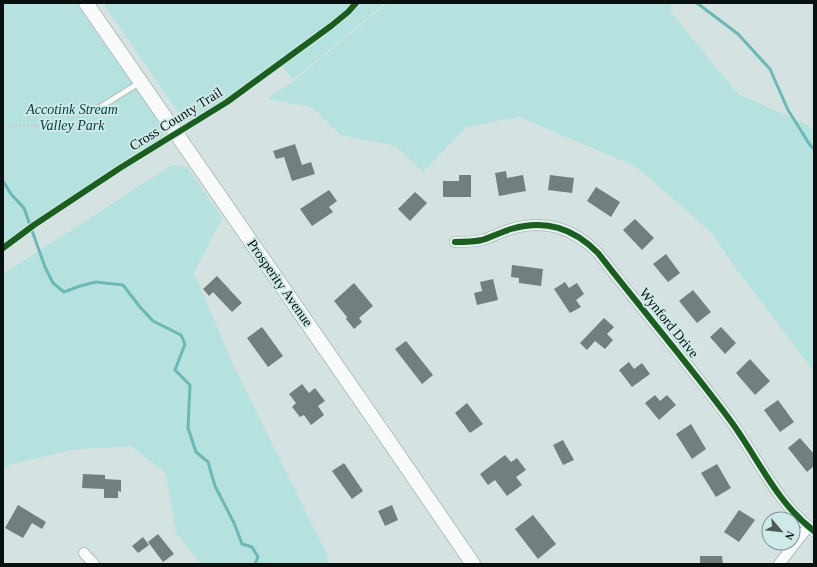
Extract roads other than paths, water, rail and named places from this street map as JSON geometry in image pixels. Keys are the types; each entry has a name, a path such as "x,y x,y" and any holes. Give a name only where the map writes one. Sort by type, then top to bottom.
{"main road":[{"name":"Prosperity Avenue","path":"86,3 472,564"}],"street":[{"name":"Wynford Drive","path":"455,242 482,240 510,229 540,224 554,226 568,231 587,242 722,410 790,510 811,529"},
{"path":"778,564 811,529"},
{"path":"84,553 94,564"}],"lane":[{"path":"94,111 140,82"}],"waterway":[{"path":"697,3 738,34 770,69 788,110 814,149"},
{"path":"3,181 11,194 24,208 45,267 53,283 64,292 96,282 123,285 153,321 181,335 185,344 175,370 190,385 188,428 196,452 208,462 215,486 234,523 242,544 252,547 258,557 255,564"}],"park label":[{"name":"Accotink Stream Valley Park","path":"72,118"}]}
